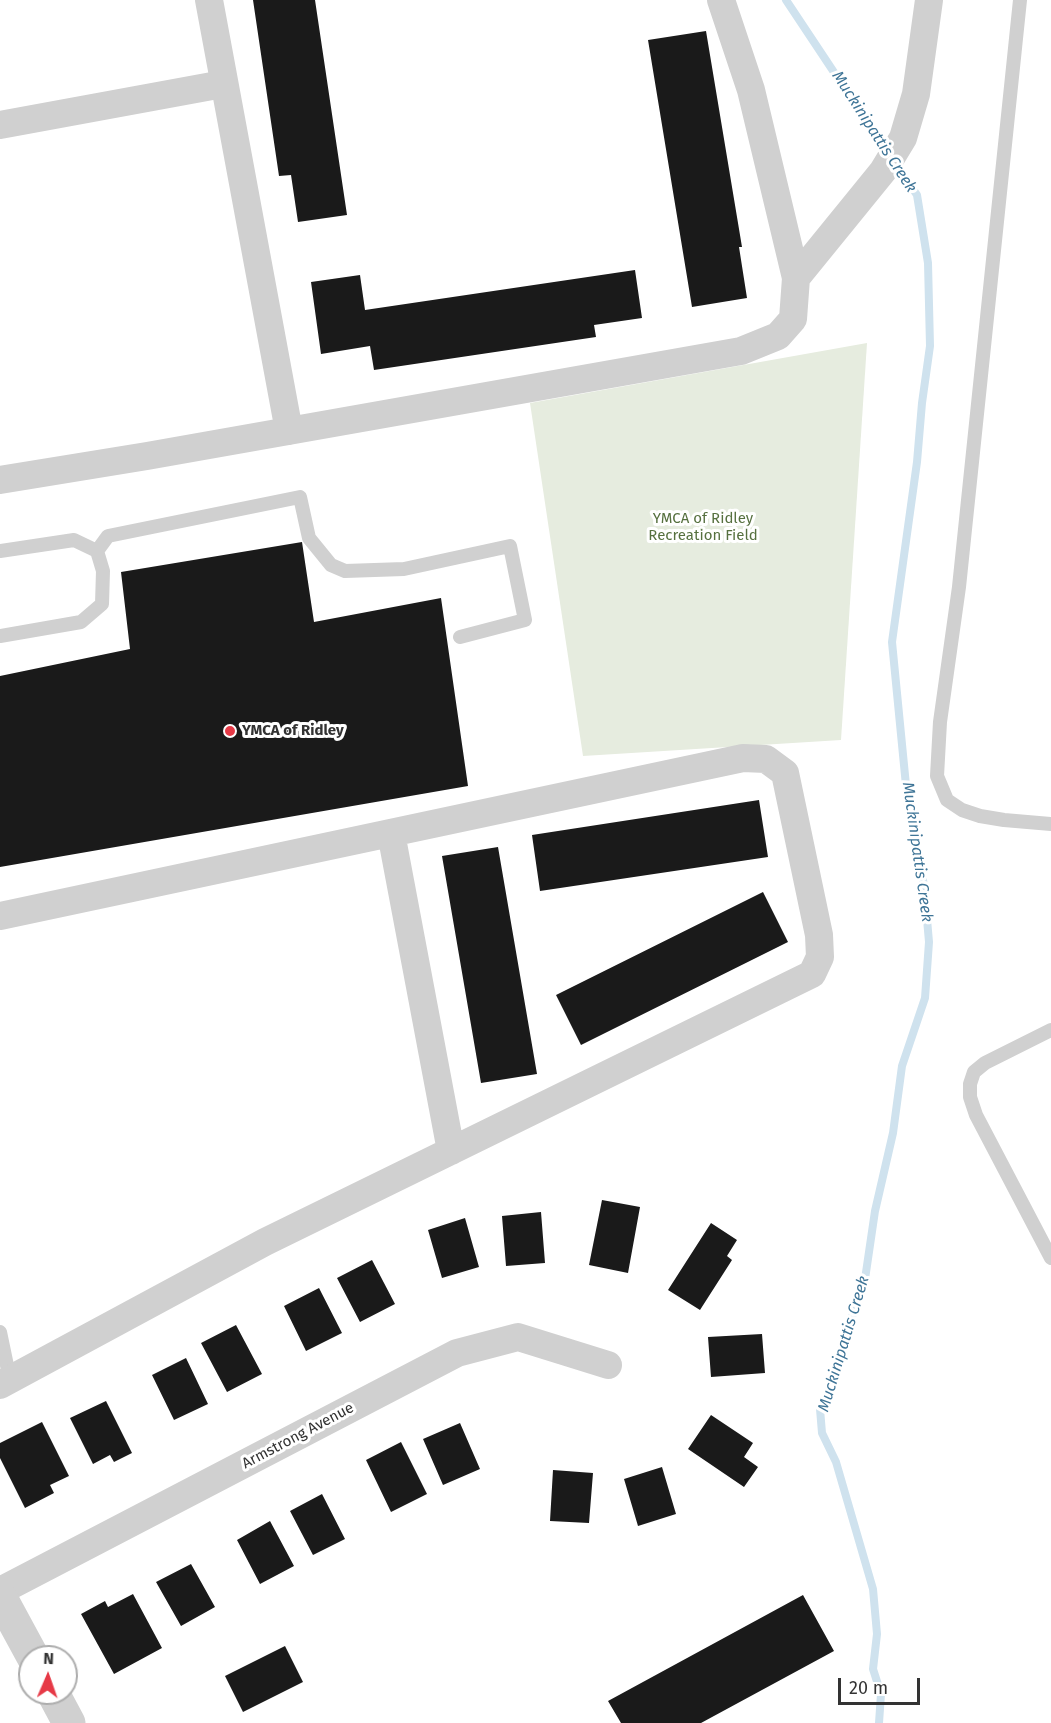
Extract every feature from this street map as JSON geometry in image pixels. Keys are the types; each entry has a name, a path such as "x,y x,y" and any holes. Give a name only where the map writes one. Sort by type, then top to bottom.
{"street":[{"path":"209,0 290,431"},
{"path":"0,480 741,351 778,336 793,319 796,278 751,90 721,0"},
{"path":"796,278 883,171 903,138 916,94 929,0"},
{"path":"0,125 223,84"},
{"path":"0,916 742,758 766,759 785,773 819,935 820,957 812,974 265,1242 5,1382"},
{"path":"391,833 452,1151"},
{"name":"Armstrong Avenue","path":"0,1591 457,1353 518,1338 608,1365"},
{"path":"0,1596 27,1645"},
{"path":"59,1705 69,1723"}],"lane":[{"path":"1020,0 959,587 940,722 938,776 947,800 962,810 1004,820 1051,824"},
{"path":"97,551 108,536 300,497 309,538 331,565 345,571 405,569 510,546 525,620 460,637"},
{"path":"0,551 74,540 97,551 103,571 102,604 81,622 0,636"},
{"path":"1051,1030 985,1063 974,1072 970,1084 970,1097 976,1115 1051,1258"},
{"path":"0,1332 5,1382"}],"green space":[{"name":"YMCA of Ridley Recreation Field","path":"867,343 841,740 583,756 530,403"}],"building":[{"path":"253,0 315,0 347,215 298,222 291,175 279,176"},
{"path":"706,31 742,247 739,247 747,298 692,307 648,40"},
{"path":"635,270 642,318 594,325 596,337 374,370 370,346 321,354 311,282 360,275 365,310"},
{"name":"YMCA of Ridley","path":"302,542 314,622 441,598 468,786 0,867 0,676 130,649 121,572"},
{"path":"759,800 768,857 540,891 532,835"},
{"path":"498,847 537,1074 481,1083 442,856"},
{"path":"763,892 788,942 581,1045 556,995"},
{"path":"602,1200 640,1207 628,1273 589,1265"},
{"path":"541,1212 545,1263 506,1266 502,1216"},
{"path":"465,1218 479,1267 442,1278 428,1230"},
{"path":"711,1223 737,1240 727,1256 732,1260 700,1310 668,1290"},
{"path":"372,1260 395,1304 360,1322 337,1278"},
{"path":"319,1288 342,1333 306,1351 284,1306"},
{"path":"236,1325 262,1374 227,1392 201,1343"},
{"path":"762,1334 765,1373 711,1377 708,1337"},
{"path":"186,1358 208,1404 174,1420 152,1375"},
{"path":"106,1401 132,1453 114,1462 110,1455 93,1464 70,1418"},
{"path":"711,1415 753,1443 744,1457 758,1467 744,1487 688,1449"},
{"path":"42,1422 69,1476 50,1485 54,1493 25,1508 0,1458 0,1443"},
{"path":"460,1423 480,1469 443,1485 423,1439"},
{"path":"401,1442 427,1494 391,1512 366,1460"},
{"path":"662,1467 676,1514 638,1526 624,1479"},
{"path":"553,1470 593,1473 589,1523 550,1521"},
{"path":"322,1494 345,1539 313,1555 290,1511"},
{"path":"270,1521 294,1566 260,1584 237,1540"},
{"path":"191,1564 215,1607 181,1626 156,1582"},
{"path":"133,1594 162,1648 114,1674 81,1614 105,1601 108,1607"},
{"path":"803,1595 834,1651 701,1723 621,1723 608,1701"},
{"path":"285,1646 303,1682 243,1712 225,1676"}],"waterway":[{"name":"Muckinipattis Creek","path":"786,0 887,152"},
{"name":"Muckinipattis Creek","path":"879,1723 881,1694 873,1669 877,1634 873,1589 836,1462 822,1433 820,1409 830,1388 847,1329 864,1286 875,1211 893,1133 902,1066 925,998 929,942 924,885 908,806 892,642 917,462 930,346 928,263 917,195 895,163"}],"place":[{"name":"YMCA of Ridley","path":"230,731"}]}
